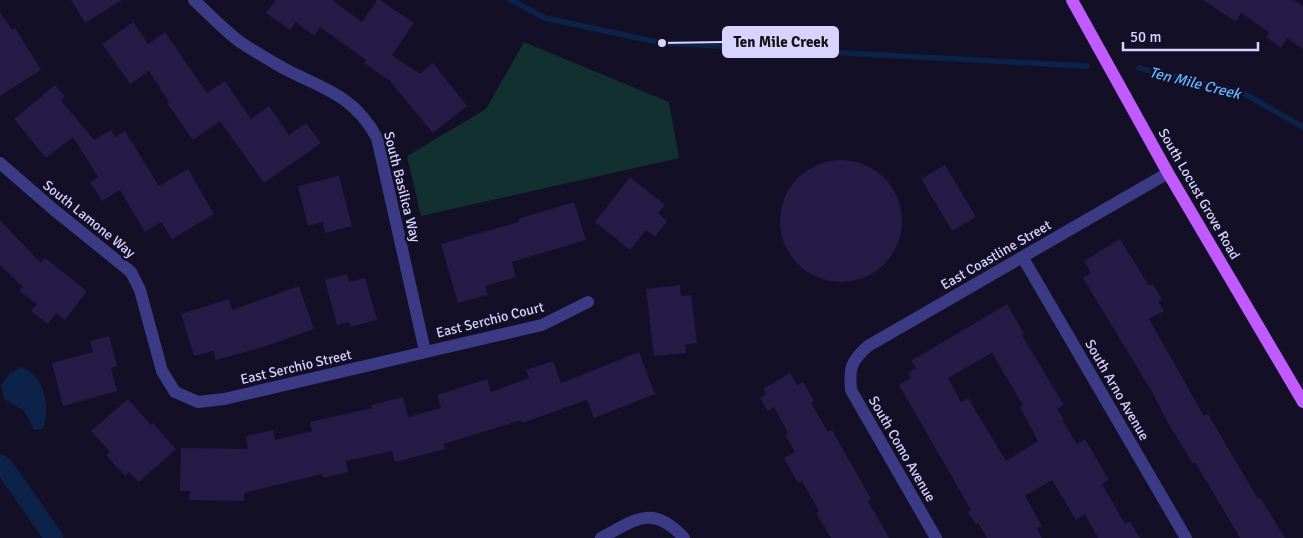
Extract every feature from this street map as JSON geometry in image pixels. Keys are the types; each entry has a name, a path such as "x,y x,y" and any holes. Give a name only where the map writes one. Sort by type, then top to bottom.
{"main road":[{"name":"South Locust Grove Road","path":"1072,0 1168,173 1303,402"}],"street":[{"name":"South Basilica Way","path":"194,0 239,41 282,67 336,93 356,108 369,124 377,138 425,351"},
{"name":"South Lamone Way","path":"0,163 131,272 140,290 162,371 174,392"},
{"name":"East Coastline Street","path":"849,373 856,356 868,346 1168,173"},
{"name":"South Arno Avenue","path":"1023,258 1186,538"},
{"name":"East Serchio Court","path":"425,351 542,325 588,302"},
{"name":"East Serchio Street","path":"174,392 198,402 224,399 425,351"},
{"name":"South Como Avenue","path":"849,373 851,390 855,400 936,538"},
{"path":"601,538 636,520 650,516 674,527 684,538"}],"green space":[{"path":"524,42 669,102 679,158 421,216 407,156 486,109"}],"water":[{"path":"20,367 28,370 35,376 44,392 46,411 43,429 34,430 24,411 4,399 1,385 10,373"}],"building":[{"path":"71,0 122,0 85,23"},
{"path":"276,0 332,0 362,22 377,0 380,0 414,23 392,55 420,74 433,63 467,106 433,133 389,80 364,63 366,60 320,27 314,36 296,22 290,30 266,13"},
{"path":"1203,0 1294,0 1303,6 1303,49 1287,38 1281,48 1266,37 1269,32 1241,13 1236,22"},
{"path":"0,12 12,30 15,28 41,70 0,96"},
{"path":"133,22 148,44 165,32 207,93 225,81 251,119 269,106 289,135 306,123 321,143 264,183 220,121 193,140 167,103 169,102 149,71 130,84 102,44"},
{"path":"55,85 65,97 61,100 94,140 111,130 115,137 125,131 159,186 188,169 214,214 172,239 161,222 145,232 120,190 102,201 90,182 98,177 73,137 46,158 14,119"},
{"path":"841,160 864,164 884,178 898,198 902,221 898,244 884,264 864,278 841,282 818,278 798,264 784,244 780,221 784,198 798,178 818,164"},
{"path":"945,165 976,217 952,231 921,179"},
{"path":"339,176 352,226 325,233 323,222 308,226 298,186"},
{"path":"630,177 665,205 658,213 667,221 655,237 646,230 630,250 595,222"},
{"path":"574,202 586,240 512,262 516,277 485,286 488,295 458,303 441,244 519,222 518,219"},
{"path":"0,220 41,263 45,258 87,291 65,320 56,313 48,324 31,311 37,304 19,291 23,287 0,265"},
{"path":"1120,239 1149,286 1153,284 1162,300 1158,302 1164,311 1149,319 1204,416 1208,414 1258,499 1260,497 1285,538 1240,538 1195,462 1193,464 1167,421 1152,392 1083,278 1091,273 1084,261"},
{"path":"347,274 349,282 365,278 377,320 350,327 349,322 337,325 325,280"},
{"path":"680,285 681,296 691,295 697,343 685,345 686,353 654,356 646,289"},
{"path":"299,286 314,329 263,347 216,360 213,351 194,356 181,314 229,299 232,310"},
{"path":"1007,304 1024,334 1022,335 1064,405 1057,409 1064,419 1062,420 1077,444 1085,439 1109,480 1102,484 1125,524 1130,521 1140,538 1098,538 1085,514 1076,520 1052,480 1025,496 1042,526 1037,528 1042,538 987,538 978,523 976,525 968,512 971,510 899,385 911,378 908,373 916,368 911,361","holes":["992,353 1023,405 1020,407 1038,441 1006,461 968,398 961,402 948,378"]},
{"path":"109,336 117,366 111,368 117,391 63,406 52,363 93,352 90,341"},
{"path":"639,352 655,394 594,418 587,400 522,423 521,420 443,444 445,449 395,462 392,451 346,461 348,472 323,478 322,474 244,493 244,501 189,500 190,491 180,491 181,448 248,449 246,436 273,430 275,440 312,431 310,422 372,408 371,405 403,397 408,417 441,408 437,395 487,379 491,392 529,378 526,370 553,361 561,383"},
{"path":"790,373 797,385 803,382 814,401 811,403 828,432 832,430 871,499 868,501 889,538 831,538 816,513 819,511 802,481 798,483 784,458 795,452 785,435 788,433 774,407 768,411 760,398 767,394 763,389"},
{"path":"128,399 176,449 139,482 129,472 125,476 106,455 110,452 91,431"}],"waterway":[{"name":"Ten Mile Creek","path":"511,0 545,18 662,43 1087,66"},
{"name":"Ten Mile Creek","path":"1139,68 1241,92 1303,127"},
{"path":"0,464 5,468 54,538"}],"place":[{"name":"Ten Mile Creek","path":"662,43"}]}
